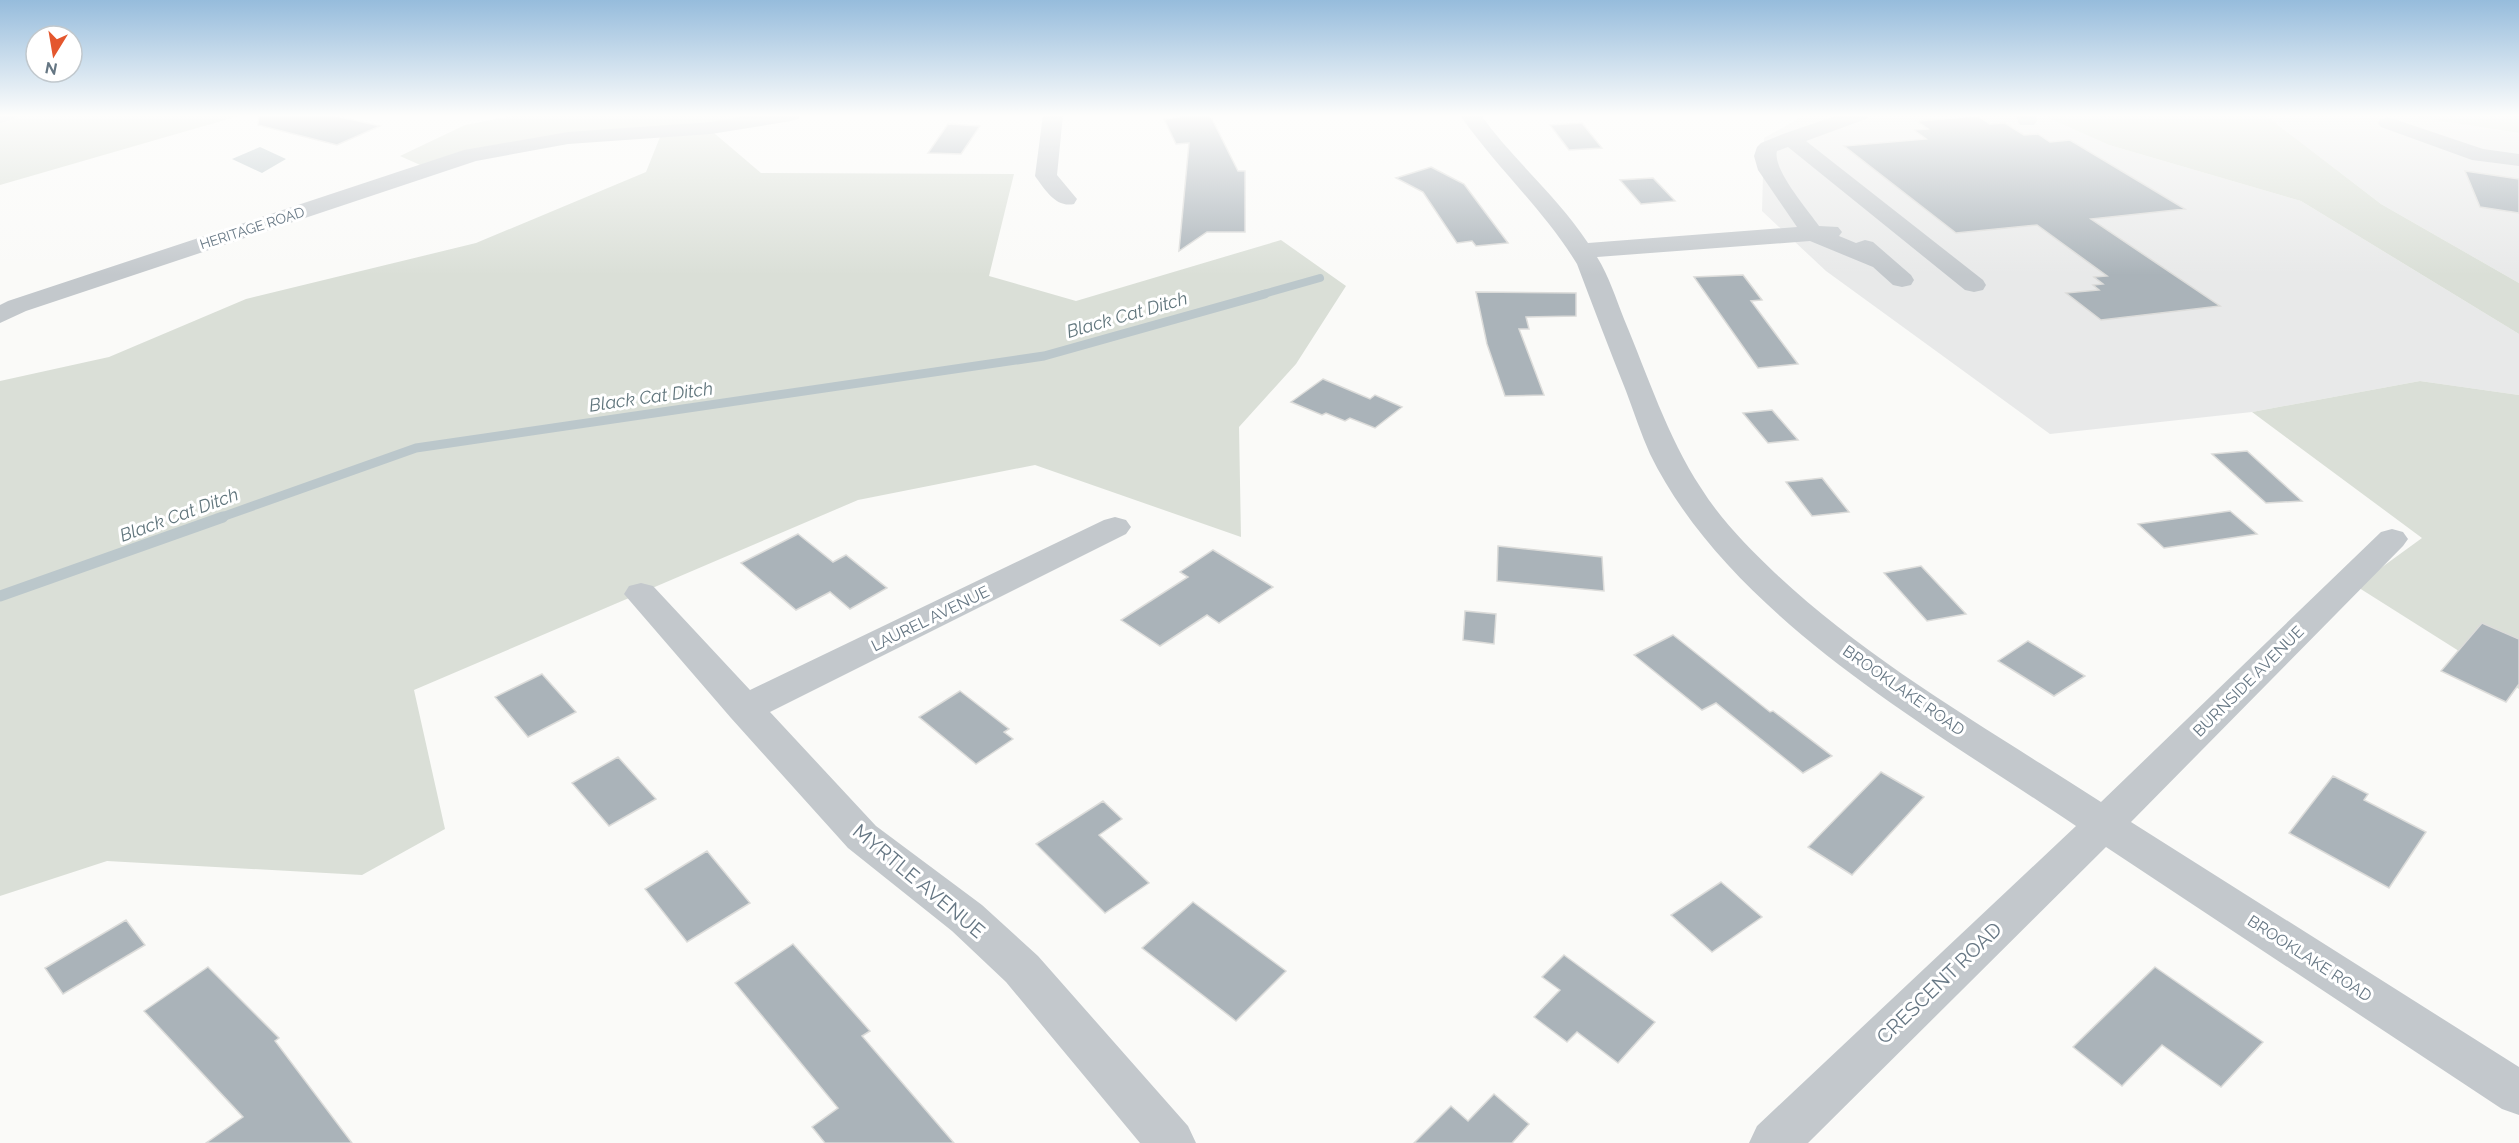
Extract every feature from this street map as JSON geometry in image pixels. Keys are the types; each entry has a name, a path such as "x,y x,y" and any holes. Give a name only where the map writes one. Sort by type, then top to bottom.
{"street":[{"name":"HERITAGE ROAD","path":"0,315 67,289 432,168"},
{"path":"1047,168 1046,176 1066,199"},
{"name":"BROOKLAKE ROAD","path":"1513,168 1550,209 1589,264 1665,454 1682,484 1714,527 1759,576 1832,639 1976,740 2519,1093"},
{"path":"1768,168 1812,233 1882,262"},
{"path":"1782,168 1782,172 1902,280"},
{"path":"1818,168 1974,285"},
{"path":"1581,251 1847,231"},
{"name":"LAUREL AVENUE","path":"744,709 1115,527"},
{"name":"BURNSIDE AVENUE","path":"2104,824 2392,538"},
{"name":"MYRTLE AVENUE","path":"641,594 862,837 967,918 1022,969 1170,1143"},
{"name":"CRESCENT ROAD","path":"1774,1143 2104,824"}],"shaded area":[{"path":"0,168 58,168 0,185"},
{"path":"252,168 270,168 262,173"},
{"path":"647,168 756,168 761,173 1014,174 989,276 1076,301 1281,240 1346,286 1296,364 1239,427 1241,537 1035,465 858,500 414,690 445,829 362,875 107,861 0,896 0,381 109,357 246,299 476,243 646,172"},
{"path":"1763,168 2189,168 2301,201 2519,334 2519,395 2420,381 2252,412 2050,434 1826,271 1762,211"},
{"path":"2189,168 2335,168 2381,204 2519,283 2519,334 2301,201"},
{"path":"2335,168 2519,168 2519,283 2381,204"},
{"path":"2420,381 2519,395 2519,689 2356,586 2422,538 2252,412"}],"building":[{"path":"1187,168 1237,168 1238,171 1245,171 1245,232 1207,232 1179,251"},
{"path":"1434,168 1464,184 1508,243 1476,246 1472,241 1457,243 1423,192 1396,178"},
{"path":"1873,168 2117,168 2185,209 2091,219 2220,306 2101,320 2066,293 2099,290 2093,285 2103,284 2094,277 2107,276 2037,225 1956,233"},
{"path":"2465,171 2519,179 2519,213 2480,207"},
{"path":"1653,178 1675,201 1641,204 1620,180"},
{"path":"1743,275 1762,300 1751,301 1798,364 1758,368 1694,277"},
{"path":"1476,292 1576,293 1576,316 1526,317 1529,329 1519,329 1544,395 1505,396 1487,344"},
{"path":"1323,379 1370,399 1375,395 1402,407 1375,428 1350,418 1345,421 1326,413 1322,415 1291,402"},
{"path":"1772,410 1798,440 1768,443 1743,413"},
{"path":"2247,451 2302,501 2266,503 2212,454"},
{"path":"1822,478 1849,512 1812,516 1786,482"},
{"path":"2230,511 2257,534 2164,548 2138,524"},
{"path":"798,534 833,562 846,555 887,588 850,609 830,592 796,610 741,563"},
{"path":"1498,546 1602,557 1604,591 1497,581"},
{"path":"1213,550 1273,587 1219,623 1207,615 1160,646 1121,620 1188,577 1180,572"},
{"path":"1921,566 1966,614 1927,621 1884,573"},
{"path":"1465,611 1496,614 1494,644 1463,640"},
{"path":"2482,623 2519,639 2519,684 2506,702 2441,671"},
{"path":"1673,635 1770,712 1773,711 1832,756 1803,773 1716,703 1702,710 1634,655"},
{"path":"2028,641 2085,676 2054,696 1998,661"},
{"path":"542,674 576,712 528,737 495,697"},
{"path":"960,691 1009,729 1004,732 1013,739 976,764 919,717"},
{"path":"618,757 656,799 609,826 572,783"},
{"path":"1881,772 1924,797 1852,875 1808,847"},
{"path":"2333,776 2368,794 2364,800 2426,832 2389,888 2289,833"},
{"path":"1103,801 1122,819 1099,835 1149,883 1105,913 1036,844"},
{"path":"707,851 750,903 687,942 645,889"},
{"path":"1721,882 1762,917 1712,952 1671,915"},
{"path":"1193,902 1286,971 1236,1021 1142,948"},
{"path":"126,920 145,945 63,994 45,968"},
{"path":"793,944 870,1031 862,1036 954,1143 825,1143 812,1127 838,1108 735,983"},
{"path":"1564,955 1655,1022 1618,1063 1577,1032 1567,1042 1534,1017 1560,990 1542,977"},
{"path":"208,967 279,1038 275,1041 352,1143 206,1143 243,1117 144,1011"},
{"path":"2155,967 2263,1042 2221,1087 2162,1045 2122,1086 2073,1047"},
{"path":"1494,1094 1529,1124 1512,1143 1414,1143 1451,1106 1468,1121"}],"waterway":[{"name":"Black Cat Ditch","path":"1260,295 1320,278"},
{"name":"Black Cat Ditch","path":"219,518 416,448 1044,356 1265,294"},
{"name":"Black Cat Ditch","path":"0,596 223,517"}]}
